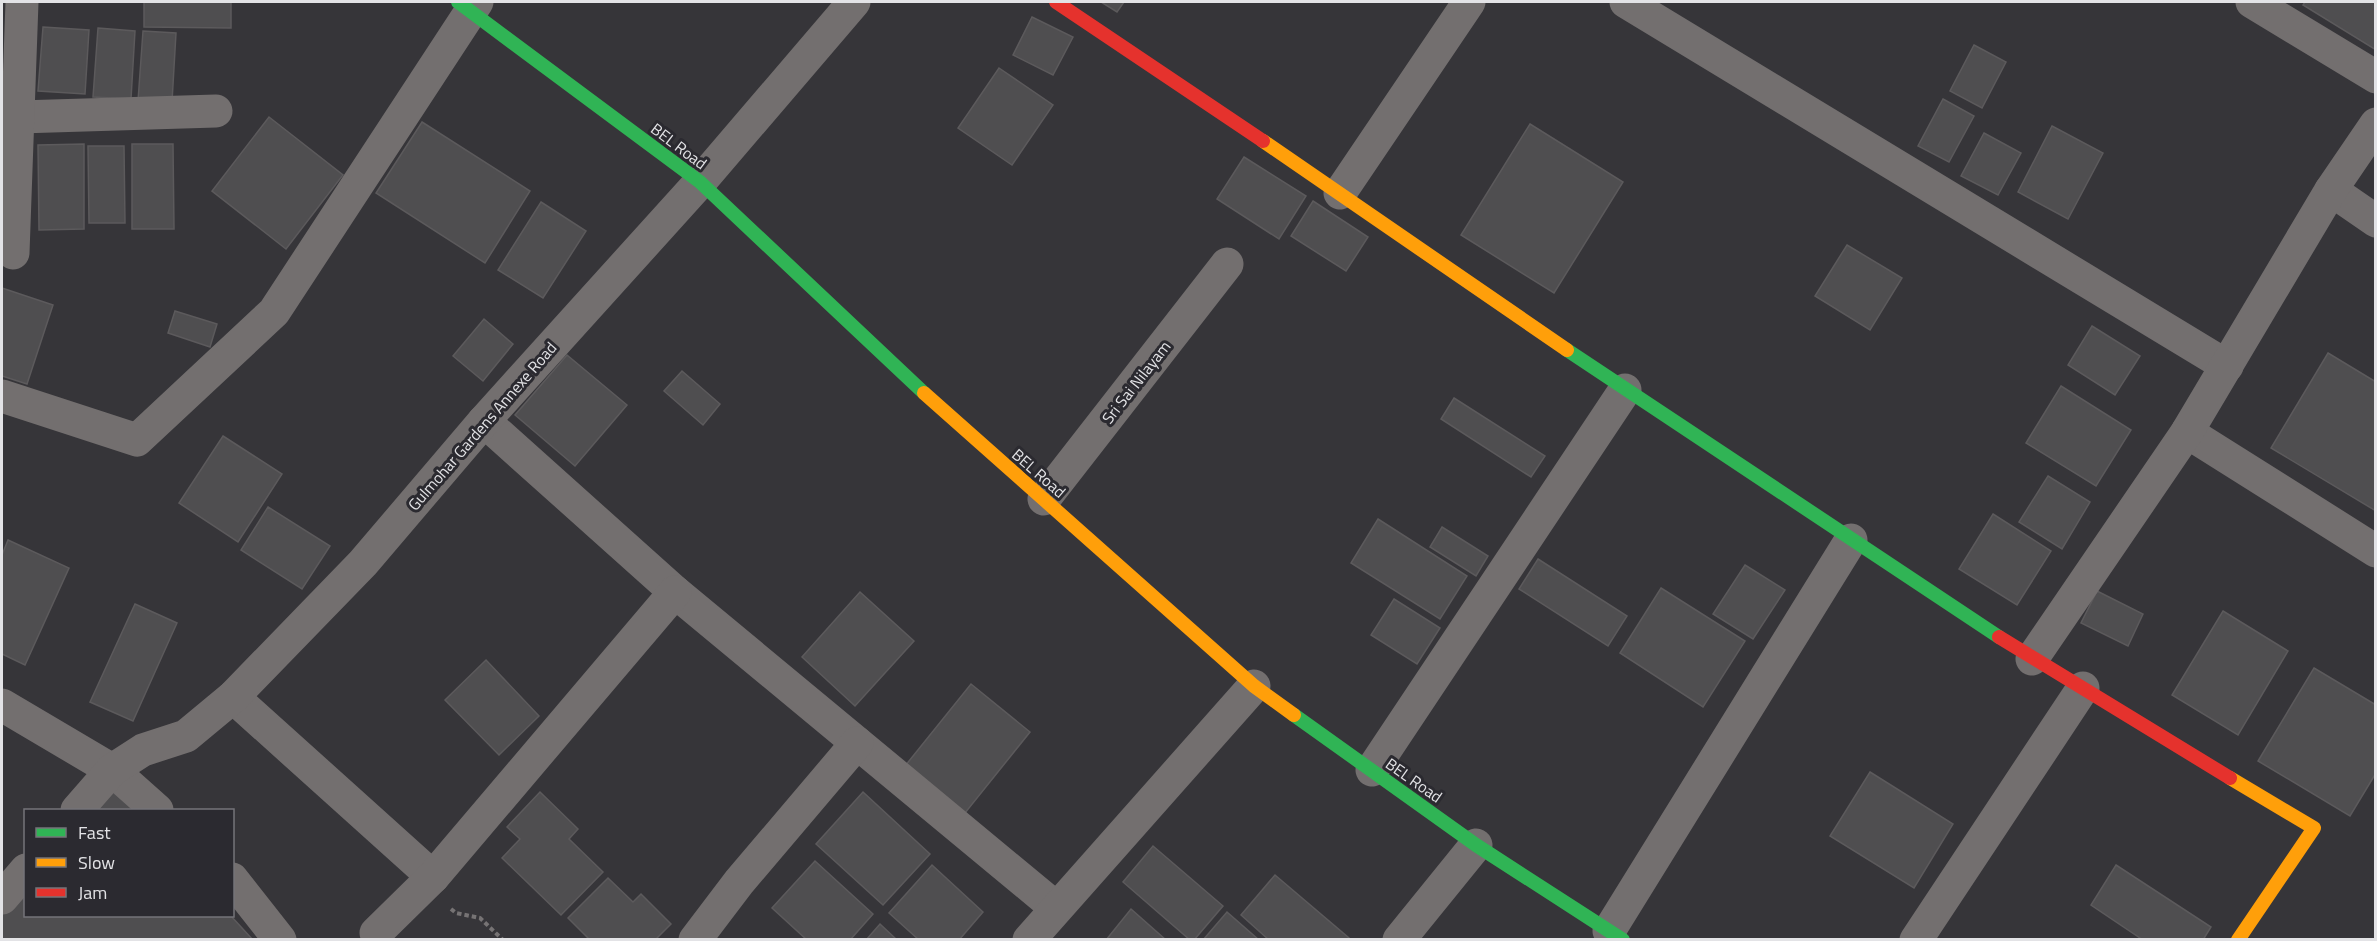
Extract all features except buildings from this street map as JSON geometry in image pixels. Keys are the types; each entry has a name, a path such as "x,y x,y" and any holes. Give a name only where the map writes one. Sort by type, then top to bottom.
{"street":[{"path":"13,253 22,2"},
{"name":"Gulmohar Gardens Annexe Road","path":"78,809 112,770 143,750 186,736 233,697 363,563 484,422 700,182 854,2"},
{"path":"1056,2 1340,193 1625,390 2032,659 2314,828 2238,939"},
{"path":"1340,193 1468,2"},
{"path":"1626,2 2227,366"},
{"path":"2252,2 2376,77"},
{"path":"2,396 137,440 274,312 468,4"},
{"name":"BEL Road","path":"468,4 700,182 886,360 1254,686 1476,844 1616,935"},
{"path":"19,117 216,111"},
{"path":"2032,659 2187,432 2331,190 2376,124"},
{"path":"2331,190 2376,221"},
{"name":"Sri Sai Nilayam","path":"1044,499 1227,264"},
{"path":"1372,770 1625,390"},
{"path":"484,422 675,592 1055,907"},
{"path":"2187,432 2376,551"},
{"path":"1616,935 1851,540"},
{"path":"376,933 433,876 675,592"},
{"path":"1029,939 1055,907 1254,686"},
{"path":"1916,939 2083,688"},
{"path":"233,697 433,876"},
{"path":"2,705 112,770 156,809"},
{"path":"695,939 857,743"},
{"path":"1399,939 1476,844"},
{"path":"2,898 24,872"},
{"path":"234,882 280,939"}],"path":[{"path":"433,876 434,893 456,913 480,918 503,939"}],"traffic: fast":[{"path":"458,2 700,182 924,393"},
{"path":"1567,350 1999,637"},
{"path":"1294,715 1476,845 1623,940"}],"traffic: slow":[{"path":"1263,141 1567,350"},
{"path":"924,393 1254,686 1294,715"},
{"path":"2230,778 2314,828 2238,940"}],"traffic: jam":[{"path":"1056,2 1263,141"},
{"path":"1999,637 2230,778"}]}
